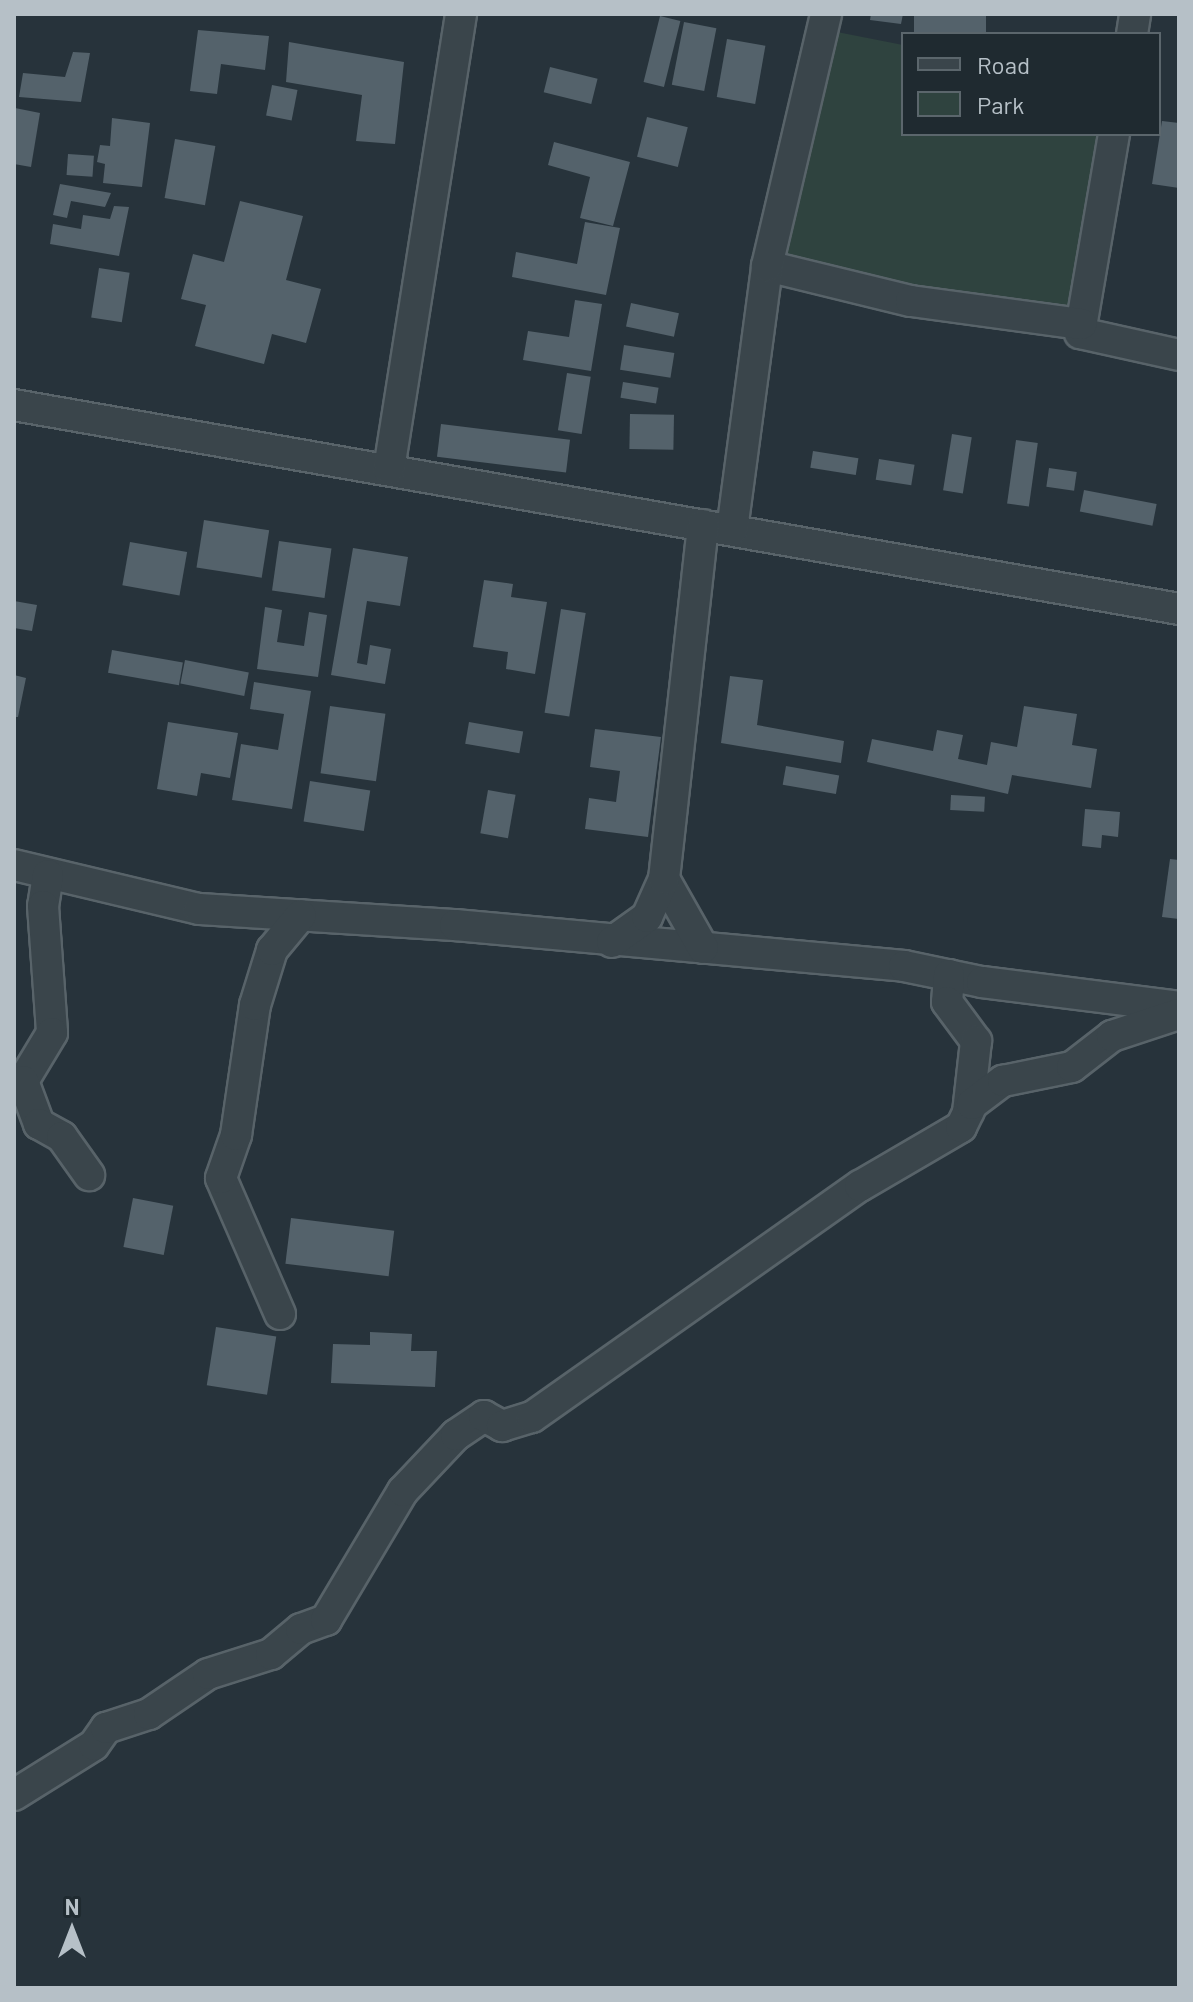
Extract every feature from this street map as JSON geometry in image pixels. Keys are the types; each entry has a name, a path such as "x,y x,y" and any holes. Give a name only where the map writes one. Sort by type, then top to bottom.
{"street":[{"path":"389,469 461,14"},
{"path":"612,942 647,917 664,879 717,527 767,266 826,14"},
{"path":"1114,136 1080,333 1179,355"},
{"path":"767,266 911,301 1081,324"},
{"path":"14,405 1179,609"},
{"path":"14,865 199,909 904,966 1179,1007"},
{"path":"48,875 43,906 52,1033 19,1080 39,1124 62,1137 89,1175"},
{"path":"664,879 703,948"},
{"path":"280,1314 221,1178 236,1135 255,1005 272,950 301,915"},
{"path":"14,1795 94,1745 106,1728 149,1714 208,1674 271,1654 301,1629 326,1620 403,1491 456,1435 484,1416 502,1426 532,1417 860,1186 961,1127 968,1112 976,1041 947,1002 949,975"},
{"path":"968,1112 1003,1081 1072,1067 1112,1036 1179,1014"}],"green space":[{"path":"832,31 901,45 901,136 1104,136 1081,324 783,261"}],"building":[{"path":"871,14 903,14 901,24 870,20"},
{"path":"914,14 986,14 986,32 914,32"},
{"path":"660,16 680,21 664,87 644,82"},
{"path":"684,22 716,28 704,91 672,85"},
{"path":"198,30 269,36 265,70 221,64 217,94 190,91"},
{"path":"727,39 765,46 755,104 717,97"},
{"path":"289,42 404,62 395,144 356,141 362,95 286,82"},
{"path":"73,52 90,53 81,102 19,97 23,73 65,77"},
{"path":"550,67 598,79 591,104 544,92"},
{"path":"272,85 298,90 292,120 266,115"},
{"path":"15,108 40,113 31,167 14,164"},
{"path":"647,117 688,127 678,167 637,157"},
{"path":"112,118 150,123 142,187 103,183 105,164 97,162 100,145 110,146"},
{"path":"1162,121 1179,123 1179,188 1152,184"},
{"path":"175,139 215,146 205,205 165,198"},
{"path":"554,142 630,162 613,226 580,218 590,177 548,165"},
{"path":"68,154 94,156 92,177 67,175"},
{"path":"60,184 111,193 105,207 71,201 67,218 53,215"},
{"path":"240,201 303,216 286,280 321,289 306,343 272,334 264,364 195,346 206,305 181,299 193,254 224,262"},
{"path":"114,206 129,207 119,256 50,244 53,224 81,229 83,215 110,219"},
{"path":"585,222 620,228 606,295 512,277 516,252 577,264"},
{"path":"99,268 130,273 122,322 91,317"},
{"path":"575,300 602,304 591,371 523,360 528,331 569,337"},
{"path":"631,303 679,313 674,337 626,326"},
{"path":"624,345 674,353 670,378 620,370"},
{"path":"567,373 591,377 582,434 558,430"},
{"path":"623,382 659,388 656,403 620,398"},
{"path":"630,414 674,415 673,450 629,449"},
{"path":"441,424 570,440 566,473 437,457"},
{"path":"952,434 972,437 963,493 943,490"},
{"path":"1016,440 1038,443 1029,506 1007,503"},
{"path":"813,451 858,458 856,475 810,468"},
{"path":"879,459 915,465 911,485 876,480"},
{"path":"1049,468 1077,472 1074,491 1046,487"},
{"path":"1084,490 1157,504 1152,526 1080,512"},
{"path":"204,520 269,530 262,578 196,567"},
{"path":"279,541 331,548 325,598 272,591"},
{"path":"130,542 187,552 179,595 122,585"},
{"path":"353,548 408,557 400,606 367,601 357,663 367,665 370,645 391,649 385,684 331,675"},
{"path":"484,580 513,584 511,597 547,602 535,674 506,669 508,652 473,647"},
{"path":"14,601 37,605 32,631 14,628"},
{"path":"265,607 282,610 277,642 304,646 309,612 327,615 318,677 257,669"},
{"path":"561,609 586,613 569,717 545,713"},
{"path":"112,650 183,663 179,685 108,673"},
{"path":"185,660 249,672 244,696 180,684"},
{"path":"14,675 26,678 18,717 14,717"},
{"path":"730,676 763,680 757,725 844,741 841,763 721,743"},
{"path":"254,682 311,691 292,809 232,800 241,744 278,750 284,714 250,709"},
{"path":"330,706 385,714 376,781 321,773"},
{"path":"1024,706 1077,714 1072,745 1097,749 1091,788 1012,775 1008,794 867,762 872,739 933,751 937,730 963,735 958,759 987,765 991,742 1017,747"},
{"path":"168,722 238,733 230,778 201,773 197,796 157,789"},
{"path":"469,722 523,732 519,753 465,744"},
{"path":"595,729 661,737 648,837 585,829 589,798 616,802 620,771 590,767"},
{"path":"786,766 839,775 836,794 783,785"},
{"path":"310,781 370,791 364,831 304,821"},
{"path":"488,790 516,795 508,838 480,833"},
{"path":"951,795 985,797 984,812 950,810"},
{"path":"1085,809 1120,812 1118,837 1102,835 1101,848 1082,846"},
{"path":"1170,859 1179,860 1179,919 1162,917"},
{"path":"133,1198 173,1206 164,1255 123,1247"},
{"path":"291,1218 394,1231 389,1276 285,1264"},
{"path":"216,1327 276,1337 267,1395 207,1385"},
{"path":"370,1332 412,1334 411,1351 437,1351 435,1387 331,1383 333,1344 370,1345"}]}
